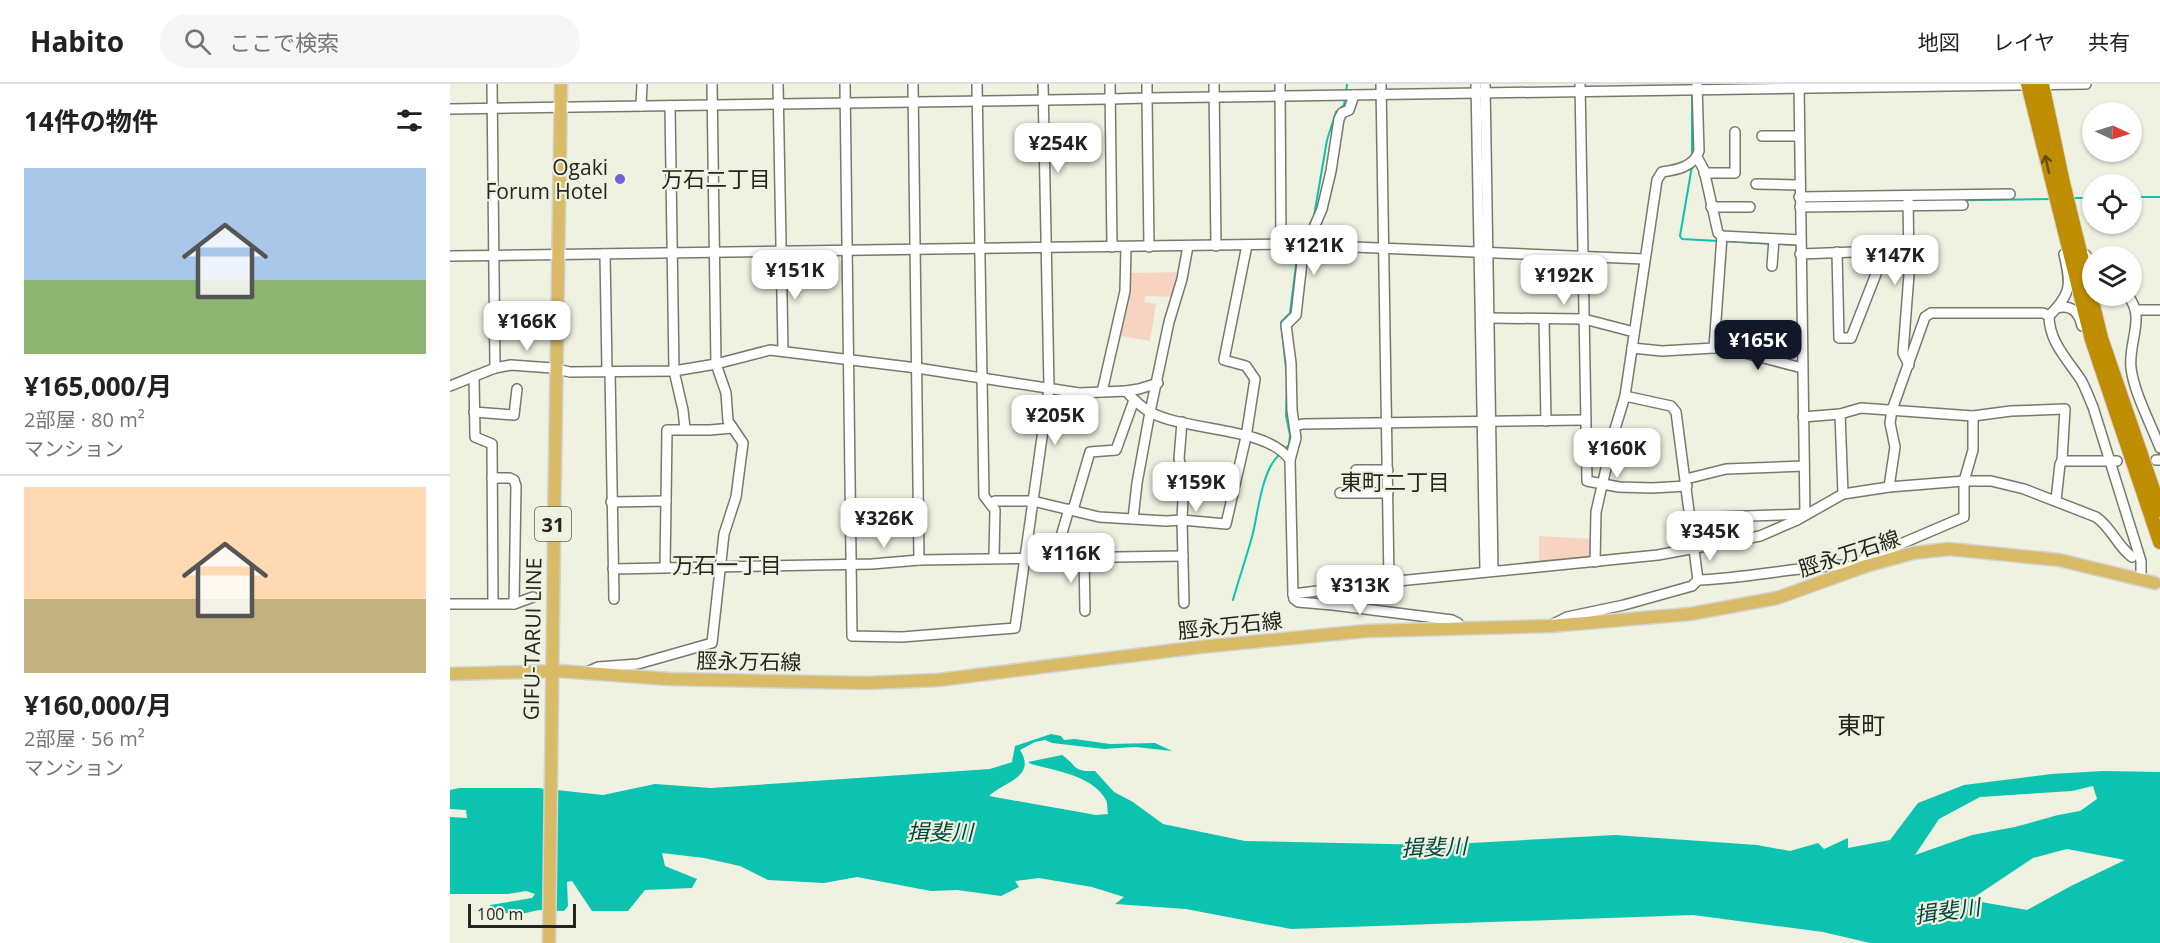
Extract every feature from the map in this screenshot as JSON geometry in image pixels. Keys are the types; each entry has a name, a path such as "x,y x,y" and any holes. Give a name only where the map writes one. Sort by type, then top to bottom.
{"highway":[{"path":"2035,84 2101,338 2160,510"},
{"path":"2035,84 2062,224 2098,361 2160,542"}],"main road":[{"name":"GIFU-TARUI LINE","path":"549,943 561,84"},
{"name":"脛永万石線","path":"450,674 551,675 587,672 669,679 902,683 1200,647 1366,631 1550,626 1690,614 1777,598 1850,570 1913,553 1949,549 2060,560 2155,583"}],"street":[{"path":"492,84 495,368"},
{"path":"641,106 642,84"},
{"path":"587,672 598,667 648,661 712,643 724,534 736,497 743,443 728,421 726,393 716,364 712,84"},
{"path":"778,84 783,350"},
{"path":"845,84 852,636 902,637 1015,628 1049,388 1050,346 1043,84"},
{"path":"913,84 919,560"},
{"path":"977,84 984,496 995,510 994,558"},
{"path":"1110,84 1112,247"},
{"path":"1147,84 1149,247"},
{"path":"1214,84 1216,246"},
{"path":"1280,84 1281,244"},
{"path":"450,109 1354,95 1382,89 2086,84"},
{"path":"1798,86 1805,514"},
{"path":"1595,562 1596,512 1625,396 1657,180 1662,172 1682,169 1697,157 1700,151 1692,87"},
{"path":"1580,88 1587,481 1603,482 1620,487 1652,488 1687,482 1733,468 1804,466"},
{"path":"1382,89 1389,582"},
{"path":"1480,89 1489,571"},
{"path":"1354,95 1349,110 1342,113 1339,119 1322,209 1303,253 1296,315 1287,325 1295,426 1295,445 1290,460 1293,594 1294,599 1298,602 1452,620 1458,623 1460,629"},
{"path":"670,106 674,372 685,429"},
{"path":"1704,173 1735,173 1735,132"},
{"path":"1762,136 1798,136"},
{"path":"1697,157 1704,173 1718,233 1722,236 1800,240"},
{"path":"1756,184 1799,185"},
{"path":"1799,202 1908,201 2010,194"},
{"path":"1908,201 1963,205"},
{"path":"1908,201 1909,274 1903,352 1909,365"},
{"path":"1711,207 1750,207"},
{"path":"2069,208 2078,224 2084,246"},
{"path":"2062,224 2062,244 2069,288 2065,299 2049,316 2049,327 2053,339 2082,383 2113,461 2140,561 2141,579"},
{"path":"1714,348 1722,236"},
{"path":"1772,266 1774,239"},
{"path":"450,256 1281,244 1644,260"},
{"path":"991,505 995,501 1033,501 1099,517 1227,524 1256,379 1246,366 1224,360 1247,245"},
{"path":"1133,519 1150,412 1188,246"},
{"path":"1102,392 1125,291 1126,247"},
{"path":"1800,254 1909,250"},
{"path":"1837,252 1839,338 1851,338 1876,274 1876,251"},
{"path":"1484,252 1489,318 1486,422"},
{"path":"605,254 614,599"},
{"path":"2098,306 2127,402 2131,427"},
{"path":"2135,306 2138,317 2131,351 2131,368 2160,448"},
{"path":"2057,308 2068,307 2078,313 2086,341 2098,361"},
{"path":"2136,310 2160,310"},
{"path":"1889,487 1895,447 1890,423 1892,410 1925,317 1931,313 2043,313 2049,316"},
{"path":"1489,318 1584,320 1634,332"},
{"path":"1544,319 1546,421"},
{"path":"1632,348 1662,351 1726,348 1802,368"},
{"path":"450,386 495,368 518,365 570,372 674,372 770,350 917,368 1079,393 1126,391 1158,383"},
{"path":"474,376 475,437 492,444 493,603"},
{"path":"474,412 514,415 517,388"},
{"path":"1126,391 1150,412 1182,422 1262,439 1286,454 1290,460"},
{"path":"1625,396 1671,406 1676,412 1692,518 1698,580"},
{"path":"1055,557 1090,452 1116,450 1134,400"},
{"path":"1803,417 1840,414 1861,408 1973,416 2011,411 2065,409 2062,461 2056,500"},
{"path":"1840,414 1843,494"},
{"path":"1550,626 1567,617 1624,605 1692,586 1698,580 1722,579 1814,566 1845,565 1850,570 1856,563 1964,517 1964,481 1972,450 1973,416"},
{"path":"1295,426 1303,424 1585,420"},
{"path":"1182,422 1179,459 1184,477 1182,520 1184,603"},
{"path":"665,567 667,430 732,428"},
{"path":"2062,461 2113,461"},
{"path":"1356,470 1388,470"},
{"path":"492,478 510,478 514,480 516,486 514,604"},
{"path":"1293,594 1489,571 1658,555 1773,532 1843,494 1889,487 1964,481 1991,481 2024,489 2096,517 2106,524 2132,557"},
{"path":"1340,493 1388,493"},
{"path":"611,502 666,501"},
{"path":"1692,518 1805,514"},
{"path":"613,569 850,564 994,558 1184,556"},
{"path":"1084,557 1085,611"},
{"path":"450,604 514,604 533,597"}],"shaded area":[{"path":"1181,272 1175,297 1145,296 1144,302 1156,304 1150,341 1117,335 1128,273"},
{"path":"1539,536 1593,539 1593,560 1539,565"}],"water":[{"name":"揖斐川","path":"1051,734 1061,736 1064,740 1075,739 1110,744 1155,743 1172,751 1135,747 1104,749 1052,743 1045,740 1035,742 1020,750 1024,759 1022,773 989,796 1096,815 1108,814 1106,800 1100,792 1083,779 1028,762 1062,755 1076,768 1095,771 1114,792 1133,802 1163,824 1245,841 1434,845 1615,835 1757,845 1790,851 1818,843 1824,849 1848,838 1848,848 1890,840 1918,803 1964,785 2051,774 2103,771 2160,772 2160,943 1870,943 1823,932 1693,915 1291,929 1186,909 1115,904 1124,897 1092,887 1039,878 1015,881 1019,887 1001,896 957,890 931,891 857,877 824,883 768,880 740,866 704,858 662,853 665,866 697,879 692,888 645,890 628,911 592,911 572,881 567,882 568,906 564,911 539,910 521,914 492,912 490,905 532,898 535,894 526,891 508,894 450,894 450,817 467,818 466,810 450,809 450,790 538,788 603,795 655,784 711,788 990,769 1012,762 1015,746","holes":["2093,786 2097,799 2080,811 1972,835 1915,855 1939,819 1980,797 2072,791","2067,849 2125,860 2027,910 1970,900 2033,858"]}],"waterway":[{"path":"1346,93 1347,84"},
{"path":"1692,94 1692,157"},
{"path":"1302,241 1314,216 1327,140 1336,112 1344,105 1345,99"},
{"path":"1692,166 1680,236 1682,239 1718,241"},
{"path":"2142,197 2160,197"},
{"path":"2071,198 2082,198"},
{"path":"1912,201 2051,199"},
{"path":"1813,202 1907,201"},
{"path":"1804,246 1806,246 1805,220"},
{"path":"1724,241 1772,244"},
{"path":"1778,244 1799,245"},
{"path":"1283,451 1289,445 1290,435 1286,416 1287,378 1281,322 1290,313 1298,249"},
{"path":"1233,600 1268,471 1279,455"}],"place":[{"name":"Ogaki Forum Hotel","path":"620,179"}],"district":[{"name":"万石二丁目","path":"716,178"},
{"name":"東町二丁目","path":"1395,481"},
{"name":"万石一丁目","path":"727,564"},
{"name":"東町","path":"1861,724"}]}
